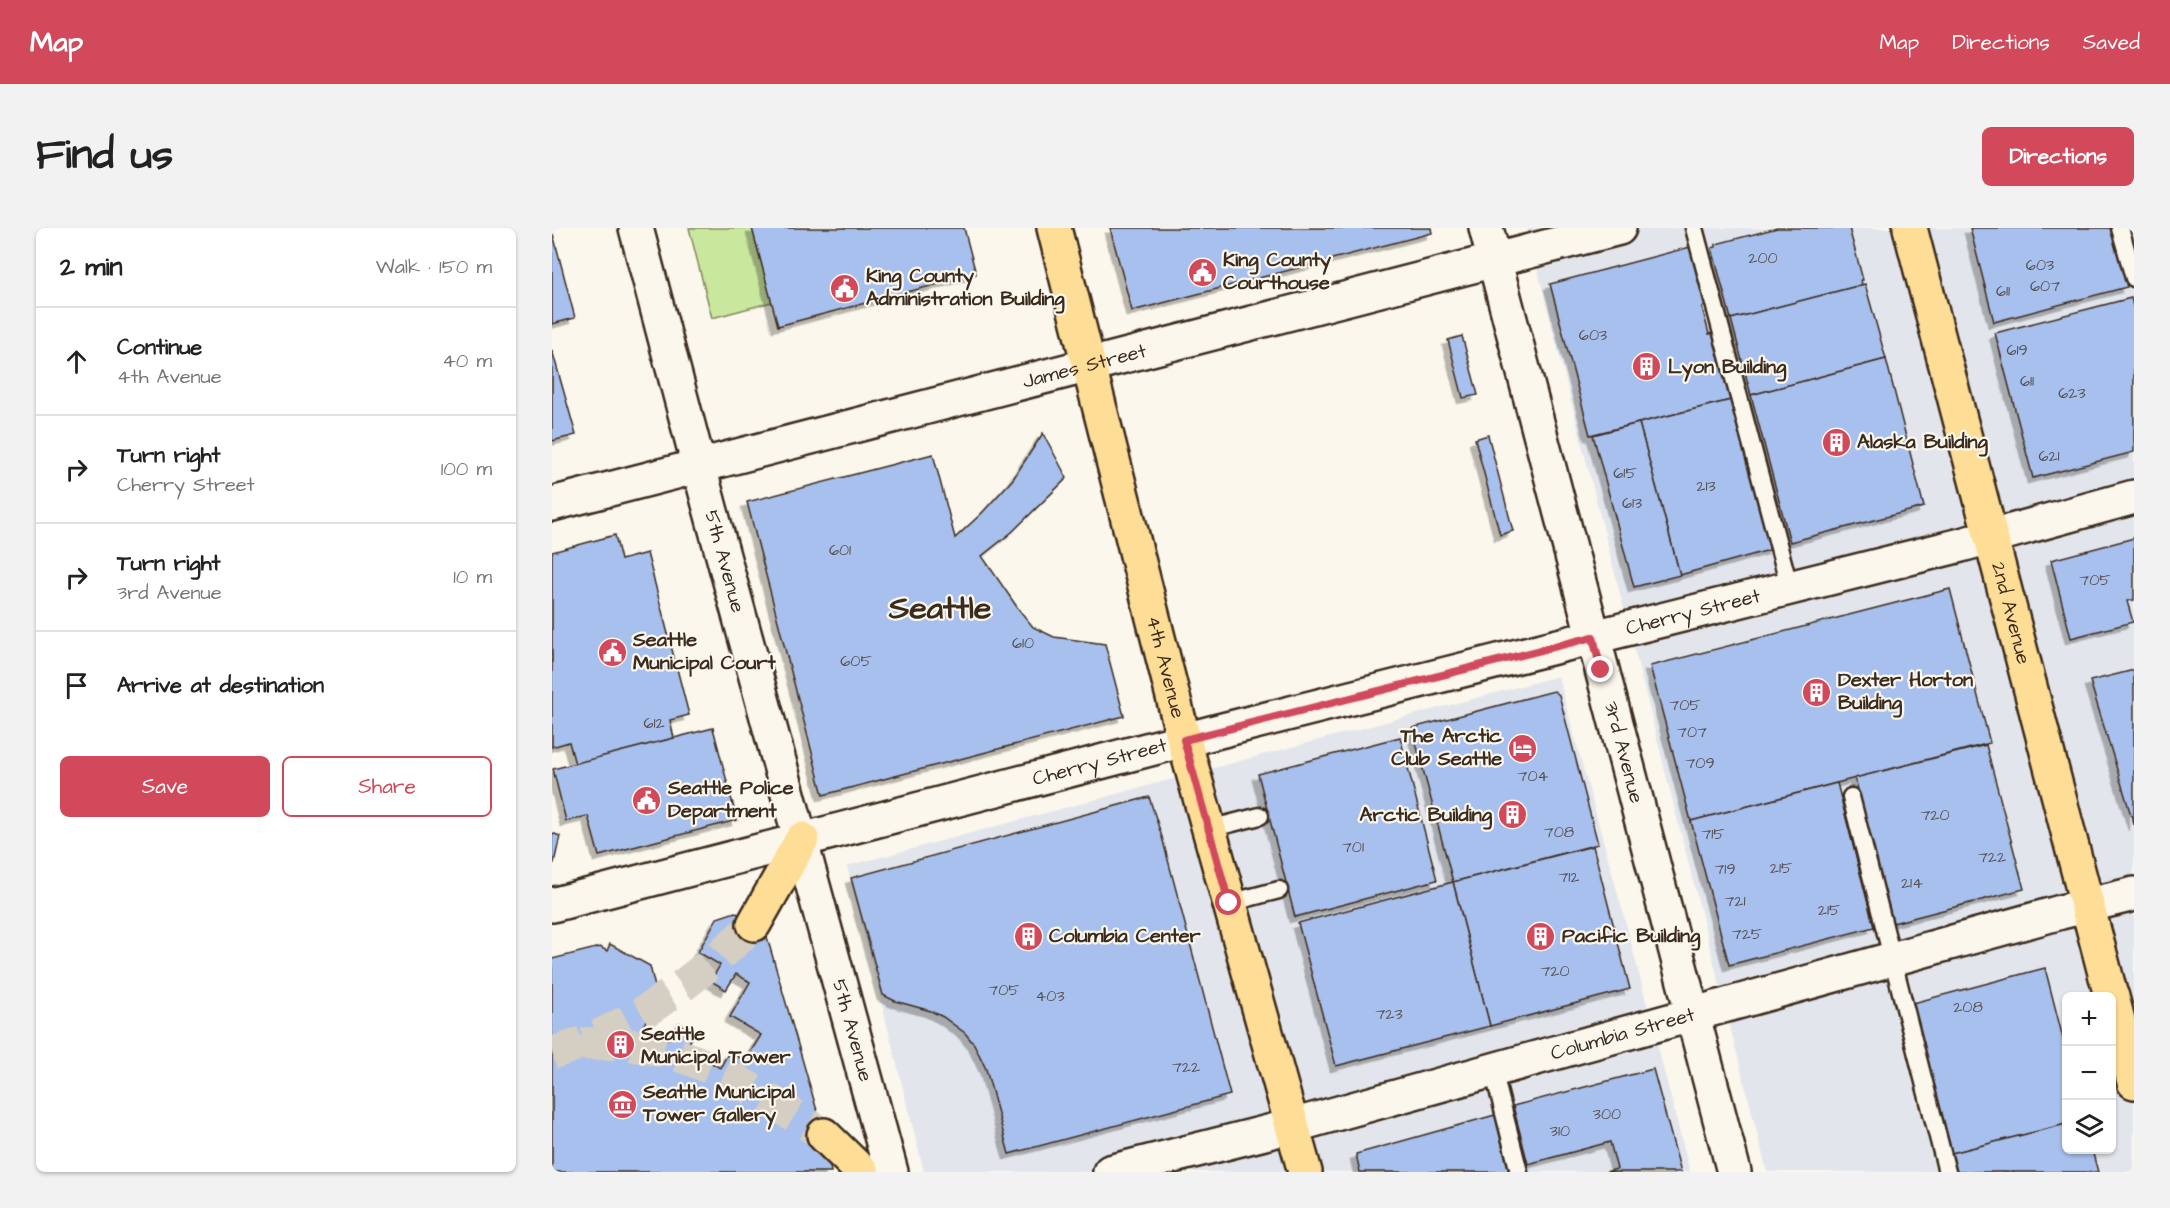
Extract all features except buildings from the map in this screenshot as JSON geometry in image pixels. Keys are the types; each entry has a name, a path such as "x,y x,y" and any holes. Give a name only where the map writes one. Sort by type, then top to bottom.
{"main road":[{"name":"5th Avenue","path":"636,228 891,1172"},
{"name":"4th Avenue","path":"1054,228 1184,740 1305,1172"},
{"name":"3rd Avenue","path":"1486,228 1734,1172"},
{"name":"James Street","path":"552,504 1619,228"},
{"name":"2nd Avenue","path":"1910,228 2110,992"},
{"name":"Cherry Street","path":"552,905 1184,740 1790,589 2134,497"},
{"path":"754,924 802,839"},
{"name":"Columbia Street","path":"1110,1172 1189,1162 1292,1126 2134,894"},
{"name":"2nd Avenue","path":"2116,1015 2134,1082"},
{"path":"824,1135 862,1172"}],"lane":[{"path":"1694,228 1790,589"},
{"path":"2120,228 2134,278"},
{"path":"1851,797 1947,1172"},
{"path":"1209,829 1260,816"},
{"path":"1229,903 1279,890"},
{"path":"1492,1070 1519,1172"}],"shaded area":[{"path":"1527,228 2134,228 2134,1172 1767,1172"},
{"path":"1558,676 1627,927 1690,1172 924,1172 847,866"}],"green space":[{"path":"689,228 752,228 772,302 712,318"}],"tunnel":[{"path":"552,1053 609,1031 661,1001 709,965 754,924"},
{"path":"582,1044 618,1044 651,1048 682,1056 738,1082 824,1135"}],"place":[{"name":"King County Courthouse","path":"1202,272"},
{"name":"King County Administration Building","path":"845,288"},
{"name":"Lyon Building","path":"1647,367"},
{"name":"Alaska Building","path":"1836,442"},
{"name":"Seattle Municipal Court","path":"612,652"},
{"name":"Dexter Horton Building","path":"1817,692"},
{"name":"The Arctic Club Seattle","path":"1523,748"},
{"name":"Seattle Police Department","path":"647,800"},
{"name":"Arctic Building","path":"1513,815"},
{"name":"Columbia Center","path":"1028,936"},
{"name":"Pacific Building","path":"1541,936"},
{"name":"Seattle Municipal Tower","path":"620,1045"},
{"name":"Seattle Municipal Tower Gallery","path":"622,1104"}],"district":[{"name":"Seattle","path":"940,608"}],"route":[{"path":"1229,903 1184,740 1593,637 1601,670"}]}
